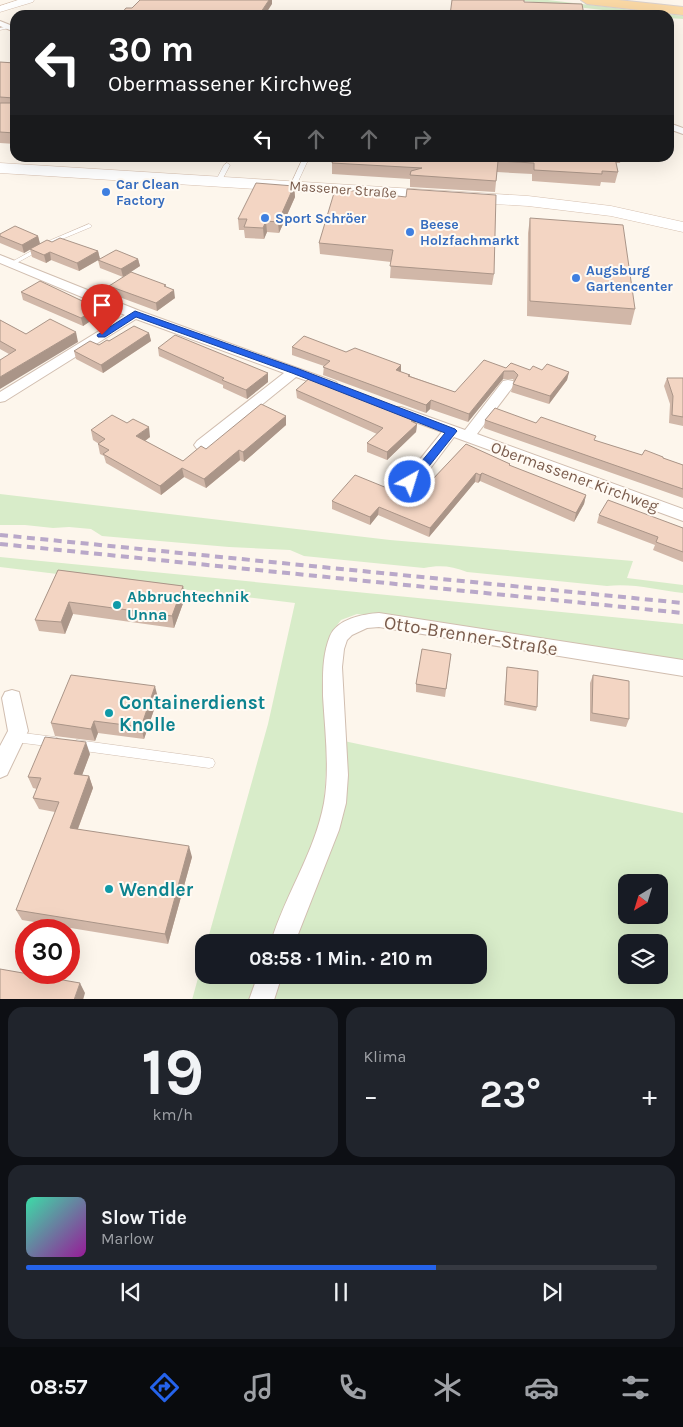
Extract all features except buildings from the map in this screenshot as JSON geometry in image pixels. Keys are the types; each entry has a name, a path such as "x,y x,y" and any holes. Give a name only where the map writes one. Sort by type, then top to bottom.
{"main road":[{"path":"0,8 28,0"},
{"path":"587,0 683,11"},
{"path":"626,0 683,6"},
{"name":"Massener Straße","path":"0,168 557,203 611,211 683,227"}],"street":[{"path":"6,261 135,314 341,389"},
{"path":"0,398 135,314"},
{"path":"202,445 295,371"},
{"name":"Obermassener Kirchweg","path":"467,437 508,384"},
{"name":"Obermassener Kirchweg","path":"387,406 683,515"},
{"path":"410,482 451,431"},
{"name":"Otto-Brenner-Straße","path":"286,934 328,830 335,803 337,775 332,667 339,636 345,630 365,621 379,620 683,668"},
{"path":"0,768 18,731 12,698"},
{"path":"261,999 267,984"}],"lane":[{"path":"293,186 304,162"},
{"path":"218,182 226,165"},
{"path":"6,261 89,226"},
{"path":"15,737 209,763"}],"green space":[{"path":"516,0 548,0 632,10 603,10"},
{"path":"674,15 683,16 683,19 674,18"},
{"path":"0,494 390,540 633,561 627,578 683,585 683,593 636,586 607,586 467,572 446,567 424,568 304,556 290,550 229,547 102,536 91,529 0,525"},
{"path":"0,557 683,624 683,660 357,614 341,620 331,633 325,658 328,737 323,818 276,934 209,934 268,724 295,603 0,567"},
{"path":"344,741 683,813 683,999 269,999 275,984 487,984 487,934 295,934 340,822"},
{"path":"196,984 256,984 250,999 192,999"}],"railway":[{"path":"0,535 683,603"},
{"path":"0,544 683,613"}],"place":[{"name":"Car Clean Factory","path":"106,192"},
{"name":"Sport Schröer","path":"265,218"},
{"name":"Beese Holzfachmarkt","path":"410,232"},
{"name":"Augsburg Gartencenter","path":"576,278"},
{"name":"Abbruchtechnik Unna","path":"117,605"},
{"name":"Containerdienst Knolle","path":"109,713"},
{"name":"Wendler","path":"109,889"}],"route":[{"path":"102,335 135,314 295,371 451,431 410,482"}]}
